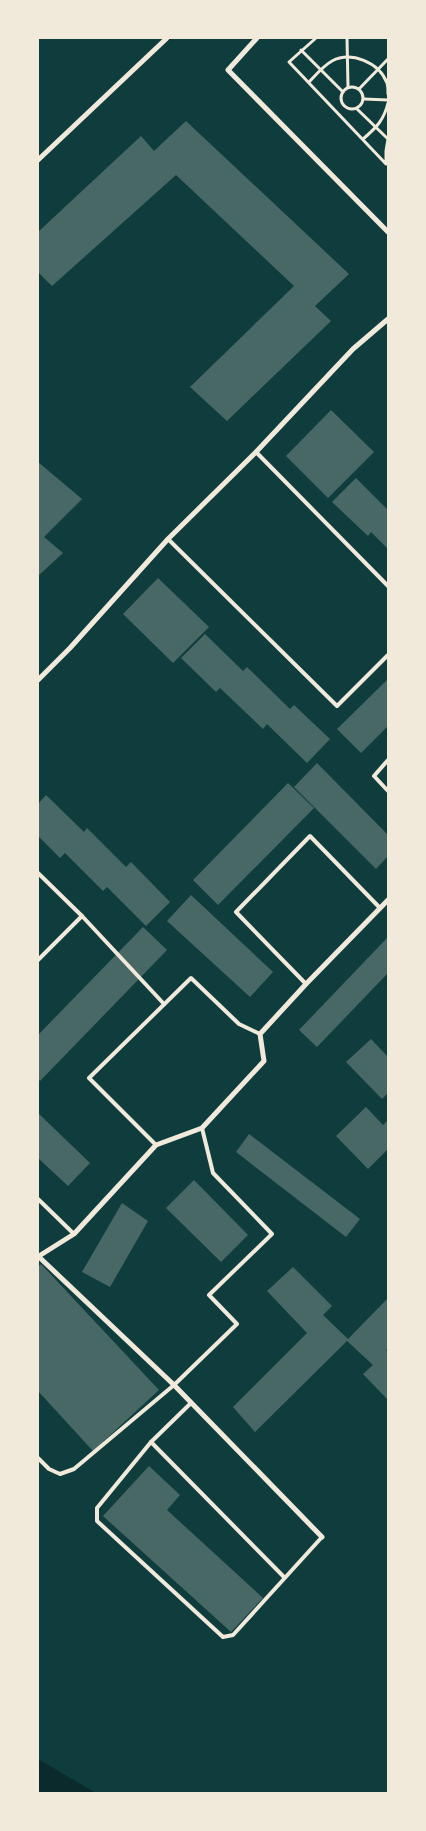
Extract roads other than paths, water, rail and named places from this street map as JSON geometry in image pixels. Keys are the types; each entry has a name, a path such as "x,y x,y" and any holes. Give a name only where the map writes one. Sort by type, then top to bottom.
{"street":[{"path":"38,160 168,38"},
{"path":"257,38 228,70 388,232"},
{"path":"38,680 70,648 168,539 256,452 353,349 388,319"},
{"path":"322,1537 174,1385 38,1256 74,1234 156,1145 202,1128 264,1060 260,1034 388,900"}],"lane":[{"path":"256,452 388,586"},
{"path":"168,539 337,706 388,654"},
{"path":"388,760 374,776 388,791"},
{"path":"306,984 236,912 249,898 310,836 380,908"},
{"path":"38,873 82,916 164,1004"},
{"path":"38,960 82,916"},
{"path":"156,1145 89,1078 191,978 239,1024 260,1034"},
{"path":"38,1458 49,1469 60,1474 74,1469 174,1385 237,1324 209,1295 272,1234 213,1173 202,1128"},
{"path":"38,1199 74,1234"},
{"path":"191,1403 151,1442 96,1508 97,1521 223,1637 233,1635 322,1537"},
{"path":"151,1442 284,1577"}],"water":[{"path":"38,1759 96,1793 38,1793"}]}
